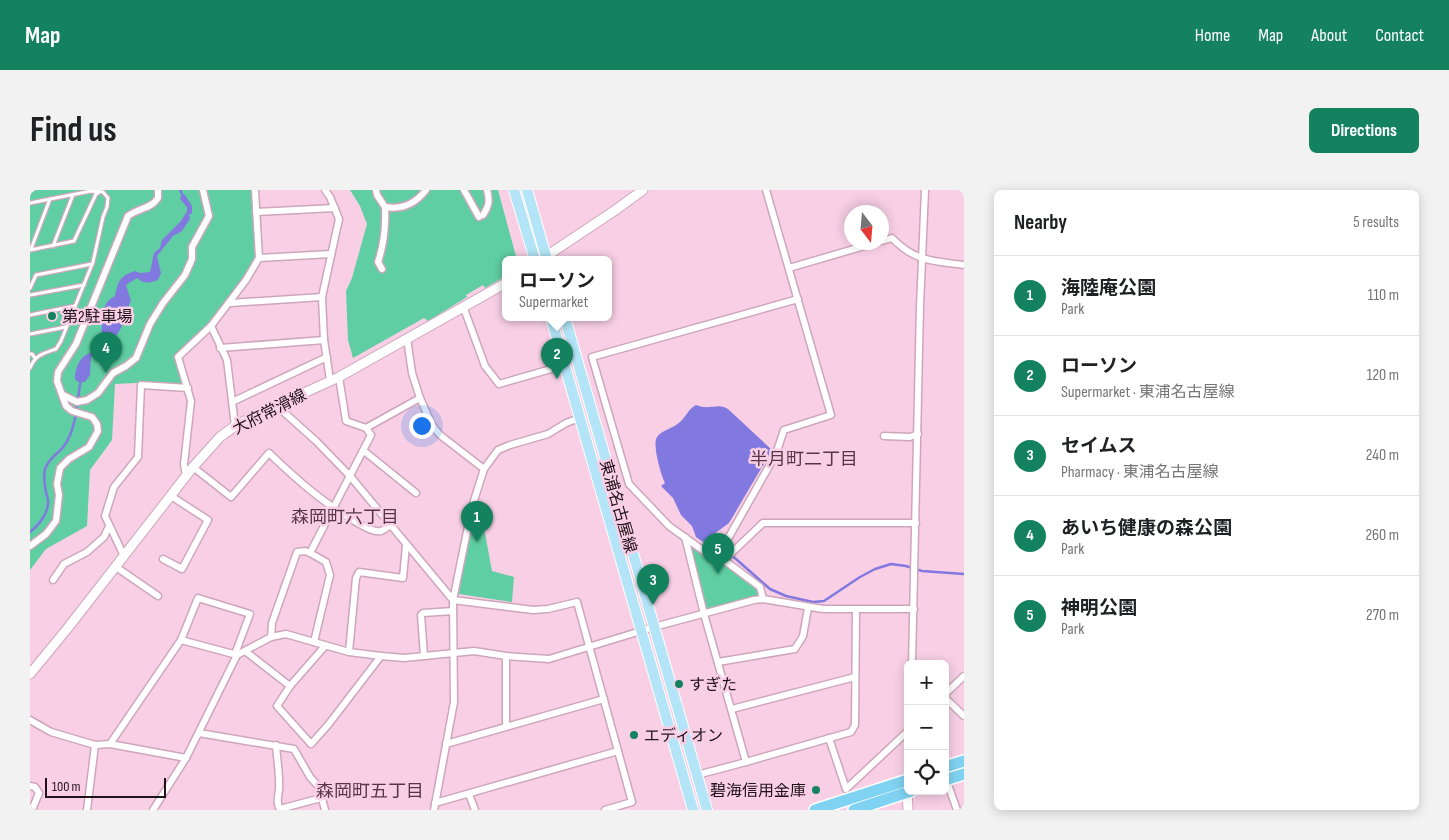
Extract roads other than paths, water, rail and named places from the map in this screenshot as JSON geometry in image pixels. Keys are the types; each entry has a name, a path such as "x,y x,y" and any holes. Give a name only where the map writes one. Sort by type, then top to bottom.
{"highway":[{"path":"949,766 964,761"},
{"path":"949,779 964,774"},
{"path":"815,810 904,787"},
{"path":"854,810 904,788"}],"main road":[{"path":"514,190 534,256"},
{"path":"528,190 543,256"},
{"path":"548,256 643,190"},
{"name":"大府常滑線","path":"30,674 193,467 212,445 235,426 334,378 502,285"},
{"name":"東浦名古屋線","path":"552,321 643,631 693,810"},
{"name":"東浦名古屋線","path":"566,321 707,810"},
{"path":"908,795 908,810"}],"street":[{"path":"30,546 46,534 56,522 59,496 57,484 60,468 69,459 89,447 98,431 97,424 92,417 72,411 66,406 57,381 58,372 76,344 128,216 134,211 155,203 158,198 158,190"},
{"path":"63,395 77,402 87,400 98,393 113,373 136,358 150,324 163,303 185,275 192,259 192,247 208,216 203,190"},
{"path":"186,476 184,464 191,401 178,357 211,326 230,302 259,258 255,190"},
{"path":"310,553 371,435 366,428 346,420 326,357 322,297 339,219 325,190"},
{"path":"376,190 385,208 386,223 383,247 378,262 382,269"},
{"path":"385,208 395,209 416,201 426,190"},
{"path":"464,190 481,216 489,206 490,199 487,190"},
{"path":"721,559 776,454 784,430 831,415 766,190"},
{"path":"912,660 925,190"},
{"path":"256,212 335,208"},
{"path":"889,239 892,238 905,250 922,259 964,265"},
{"path":"790,268 851,250"},
{"path":"259,258 331,254"},
{"path":"230,302 322,297"},
{"path":"763,599 760,587 721,559 708,554 669,526 629,484 592,357 798,299"},
{"path":"463,306 485,366 499,384 565,365"},
{"path":"211,326 227,360 235,426"},
{"path":"406,338 412,373 420,398 432,425 440,435 484,469"},
{"path":"220,348 324,340"},
{"path":"232,402 326,357"},
{"path":"124,556 105,516 114,486 138,457 141,385 188,388"},
{"path":"366,428 420,398"},
{"path":"277,406 316,441 350,476 453,600 532,610 548,610 578,602 632,802 605,810"},
{"path":"434,807 454,702 453,600 472,507 484,469 498,450 548,434 566,423 580,418"},
{"path":"884,436 910,437 918,434"},
{"path":"364,451 416,493"},
{"path":"193,467 231,497 269,453 301,484 333,509 362,526 378,532 384,531 390,525"},
{"path":"163,559 182,569 208,520 171,496"},
{"path":"721,559 763,523 916,523"},
{"path":"53,580 64,564 87,552 104,537 109,526"},
{"path":"685,537 704,614 746,762"},
{"path":"349,652 356,578 359,572 402,578 406,545"},
{"path":"271,638 272,623 297,552 305,550 326,562 330,575 314,642"},
{"path":"116,567 158,596"},
{"path":"110,744 181,640 198,598 250,614 236,655 199,733 154,810"},
{"path":"181,640 236,655 271,638 286,634 349,652 381,656 404,658 474,650 506,656 549,659 654,627 744,602 763,599 808,608 856,610 914,609"},
{"path":"718,662 795,649 803,636 808,608"},
{"path":"697,775 851,732 855,725 856,610"},
{"path":"424,656 421,615 424,613 453,611"},
{"path":"325,646 290,686 277,706 311,744 381,656"},
{"path":"245,651 290,686"},
{"path":"506,656 506,726"},
{"path":"949,690 964,676"},
{"path":"732,709 855,677"},
{"path":"446,744 604,699"},
{"path":"949,702 964,716"},
{"path":"30,720 51,732 95,745 110,744 186,758"},
{"path":"199,733 294,749 318,787 325,810"},
{"path":"829,738 846,789 904,735"},
{"path":"87,810 95,745"},
{"path":"276,745 279,788 278,808 321,798"},
{"path":"434,807 469,794 618,751"},
{"path":"30,786 35,787 39,793 32,810"},
{"path":"949,788 957,810"},
{"path":"469,794 475,810"}],"lane":[{"path":"30,203 92,191 103,192 108,198 108,207 92,264 56,349 39,355 35,358 30,368"},
{"path":"31,250 74,241 98,191"},
{"path":"53,246 73,194"},
{"path":"31,250 50,199"},
{"path":"30,288 36,275 92,264"},
{"path":"30,295 84,285"},
{"path":"30,315 75,306"},
{"path":"30,334 66,327"},
{"path":"30,354 35,358"}],"waterway":[{"path":"180,190 184,198"},
{"path":"30,532 37,526 47,510 48,500 44,481 45,469 50,460 64,447 70,436 75,420 81,379"},
{"path":"712,532 720,545 770,589 786,596 813,602 824,601 860,577 875,569 891,564 922,571 964,574"}],"place":[{"name":"第2駐車場","path":"52,316"},
{"name":"あいち健康の森公園","path":"106,373"},
{"name":"ローソン","path":"557,379"},
{"name":"海陸庵公園","path":"477,542"},
{"name":"神明公園","path":"718,574"},
{"name":"セイムス","path":"653,605"},
{"name":"すぎた","path":"679,684"},
{"name":"エディオン","path":"634,735"},
{"name":"碧海信用金庫","path":"816,790"}],"district":[{"name":"半月町二丁目","path":"804,459"},
{"name":"森岡町六丁目","path":"345,517"},
{"name":"森岡町五丁目","path":"370,791"}]}
